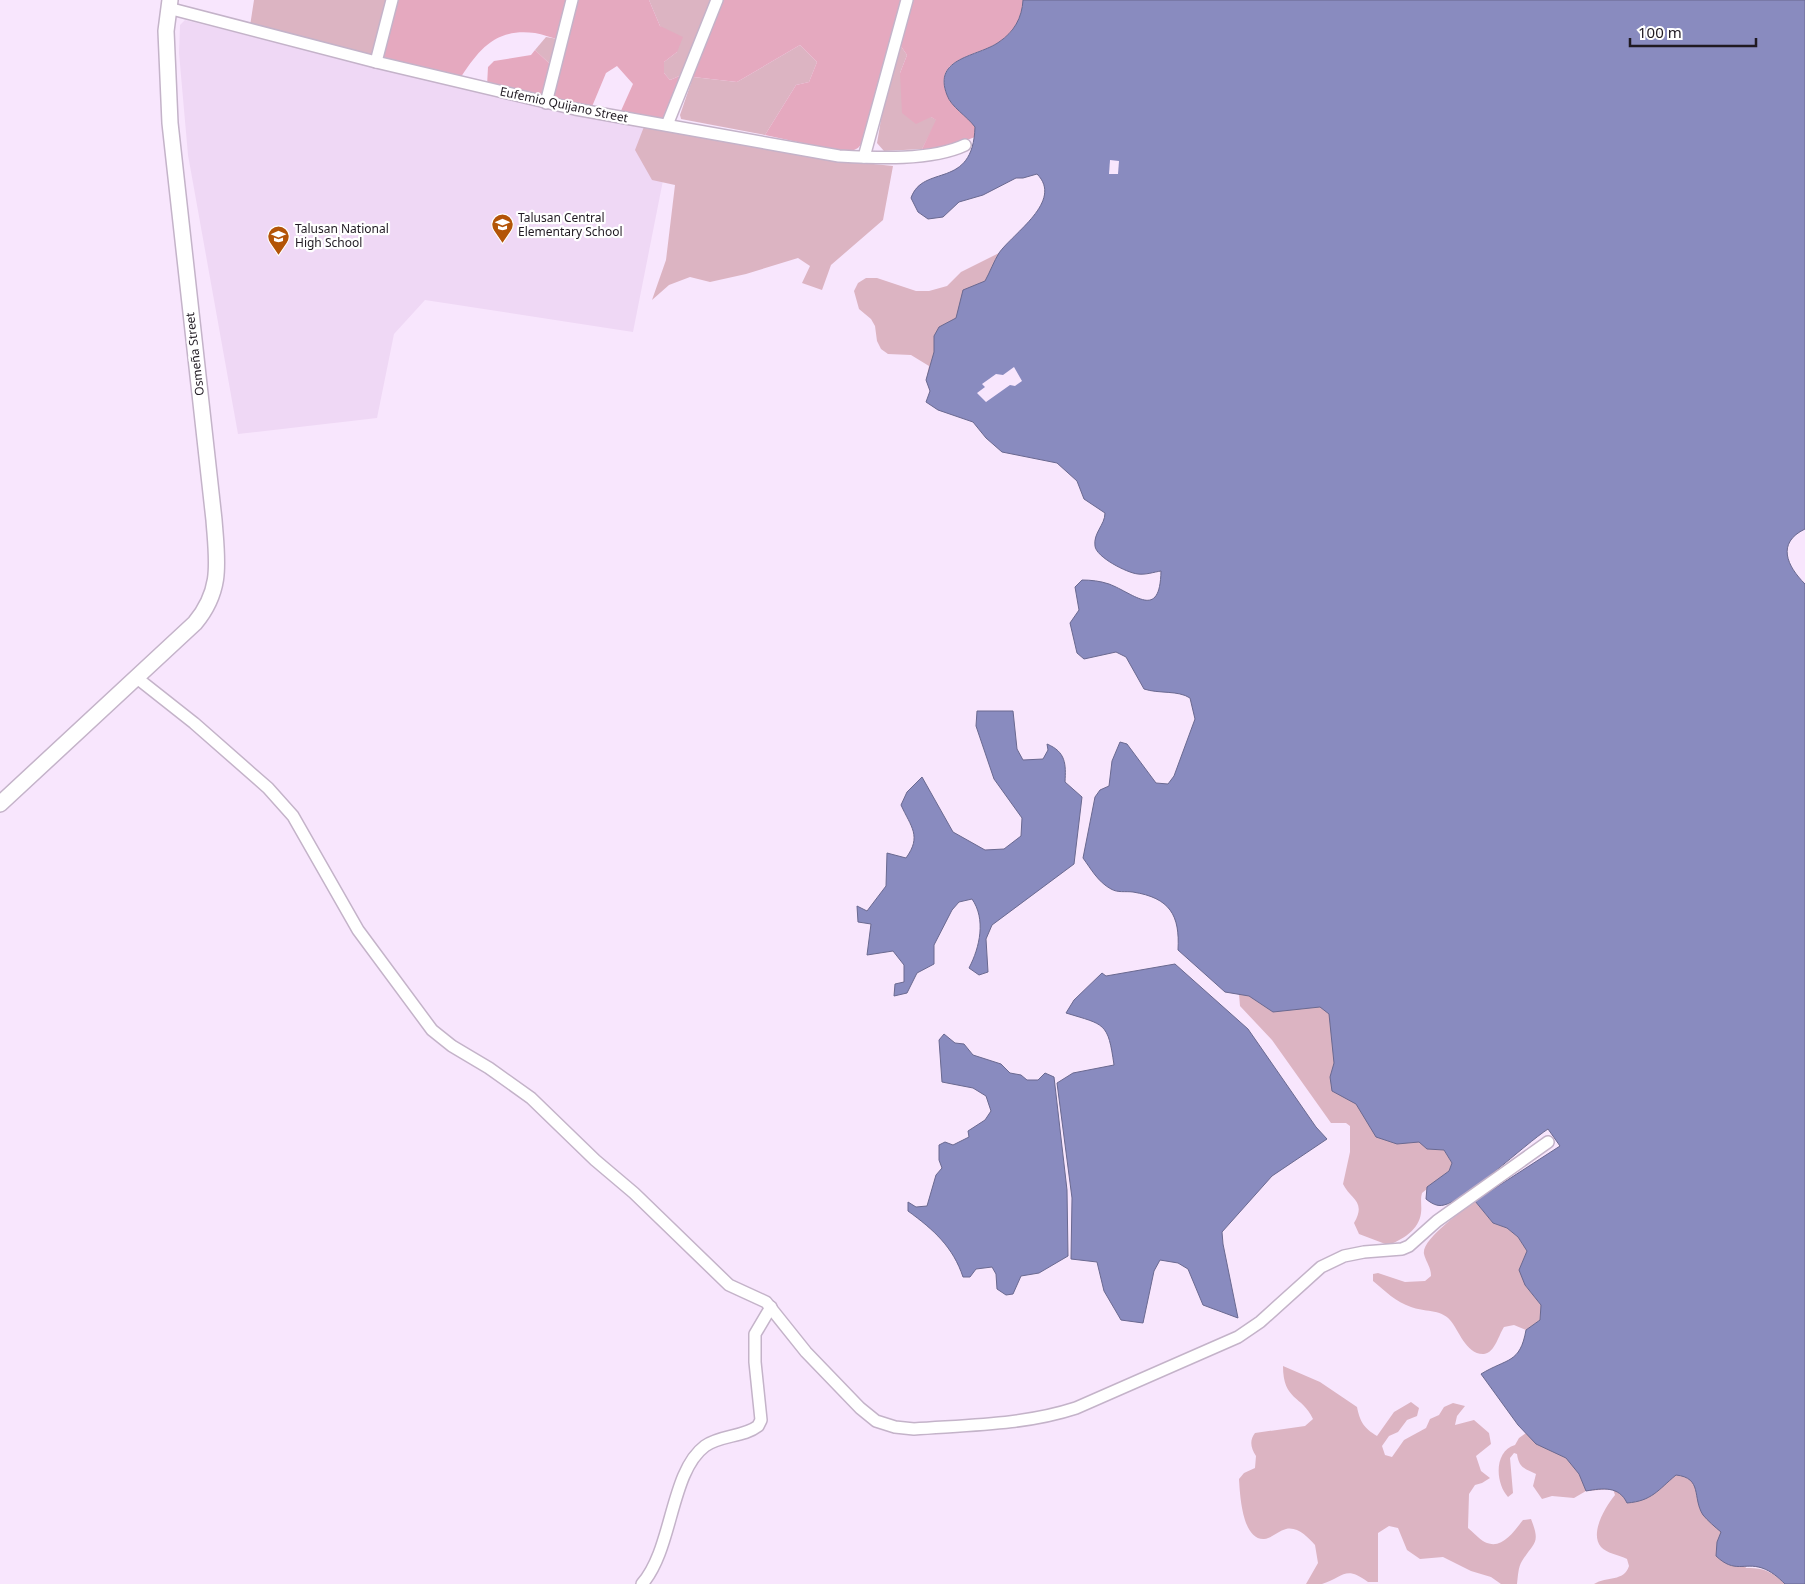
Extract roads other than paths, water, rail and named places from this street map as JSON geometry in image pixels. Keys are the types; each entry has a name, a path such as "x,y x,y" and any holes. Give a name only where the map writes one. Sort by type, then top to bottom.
{"main road":[{"name":"Osmeña Street","path":"0,804 137,678 203,613 213,595 216,577 214,520 170,123 166,39 169,4"}],"street":[{"path":"376,62 392,0"},
{"path":"546,103 572,0"},
{"path":"668,124 717,0"},
{"path":"864,157 908,0"},
{"name":"Eufemio Quijano Street","path":"169,4 376,62 546,103 838,156 864,157 941,154 965,145"},
{"path":"137,678 194,723 268,788 293,816 358,930 432,1030 452,1046 489,1068 531,1098 595,1160 634,1193 729,1285 766,1302 806,1352 860,1408 876,1421 895,1427 914,1429 1051,1416 1076,1408 1238,1337 1260,1322 1321,1267 1344,1256 1364,1252 1402,1249 1409,1246 1437,1221 1548,1142"},
{"path":"642,1584 660,1557 674,1503 694,1459 704,1447 711,1443 754,1430 761,1420 755,1362 755,1334 771,1307"}],"water":[{"path":"1023,0 1805,0 1805,529 1790,541 1787,555 1793,570 1805,584 1805,1584 1785,1584 1765,1569 1756,1566 1729,1565 1716,1556 1717,1542 1721,1532 1703,1515 1694,1484 1684,1477 1676,1475 1654,1494 1636,1502 1627,1503 1624,1497 1615,1491 1598,1489 1586,1491 1579,1474 1566,1458 1536,1444 1518,1425 1481,1374 1516,1355 1526,1330 1540,1320 1541,1305 1525,1285 1519,1270 1527,1251 1518,1237 1507,1228 1493,1223 1475,1201 1560,1146 1548,1129 1466,1194 1444,1205 1432,1203 1426,1199 1427,1187 1449,1171 1452,1163 1444,1150 1427,1149 1419,1142 1397,1144 1376,1137 1356,1104 1332,1091 1330,1077 1334,1063 1329,1014 1320,1007 1273,1012 1249,996 1225,992 1178,950 1177,927 1170,910 1164,904 1146,895 1111,889 1099,879 1083,858 1095,797 1100,790 1109,786 1112,761 1120,742 1127,744 1156,783 1168,784 1174,776 1195,719 1190,698 1180,694 1144,689 1126,657 1116,652 1084,659 1077,653 1070,623 1079,610 1075,587 1082,580 1099,581 1144,600 1151,600 1156,596 1160,586 1161,571 1144,574 1133,573 1120,568 1101,555 1095,546 1095,541 1105,513 1084,499 1077,481 1057,463 1002,452 986,438 973,422 938,410 926,402 930,391 926,380 934,352 934,336 939,327 956,318 963,290 985,281 999,253 1041,206 1044,184 1037,174 1016,178 983,195 959,202 943,217 928,219 918,212 911,198 917,188 926,181 957,168 966,160 972,147 975,127 949,99 944,82 946,73 951,65 990,47 1009,34 1019,19"},
{"path":"977,711 1013,711 1017,749 1023,760 1043,759 1048,750 1047,744 1058,751 1064,759 1065,782 1082,797 1074,864 992,925 986,939 988,972 979,975 969,968 976,951 980,933 979,915 972,899 959,902 952,910 934,945 934,964 917,973 907,993 894,996 895,984 904,982 904,965 893,951 867,955 871,924 858,922 857,906 867,911 886,886 887,853 906,858 911,850 914,837 913,832 901,805 907,792 922,777 953,832 985,850 1004,849 1021,836 1022,818 994,779 976,726"},
{"path":"1175,964 1248,1029 1316,1127 1327,1139 1272,1176 1222,1232 1238,1318 1203,1305 1188,1269 1178,1263 1160,1260 1154,1271 1143,1323 1121,1320 1104,1291 1097,1262 1071,1259 1072,1198 1057,1083 1073,1073 1114,1065 1109,1040 1102,1027 1097,1023 1066,1013 1074,1000 1102,973 1106,976"},
{"path":"944,1034 955,1043 964,1044 973,1055 1001,1064 1010,1073 1021,1075 1027,1080 1038,1080 1045,1073 1054,1077 1067,1190 1068,1256 1039,1273 1021,1276 1013,1294 1006,1295 997,1289 996,1274 992,1267 976,1269 970,1277 963,1277 954,1257 942,1240 908,1211 908,1202 916,1207 927,1206 936,1175 942,1168 939,1160 939,1145 945,1142 953,1145 969,1137 968,1131 985,1120 991,1111 986,1096 973,1088 942,1082 939,1040"}],"place":[{"name":"Talusan Central Elementary School","path":"502,244"},
{"name":"Talusan National High School","path":"279,255"}]}
